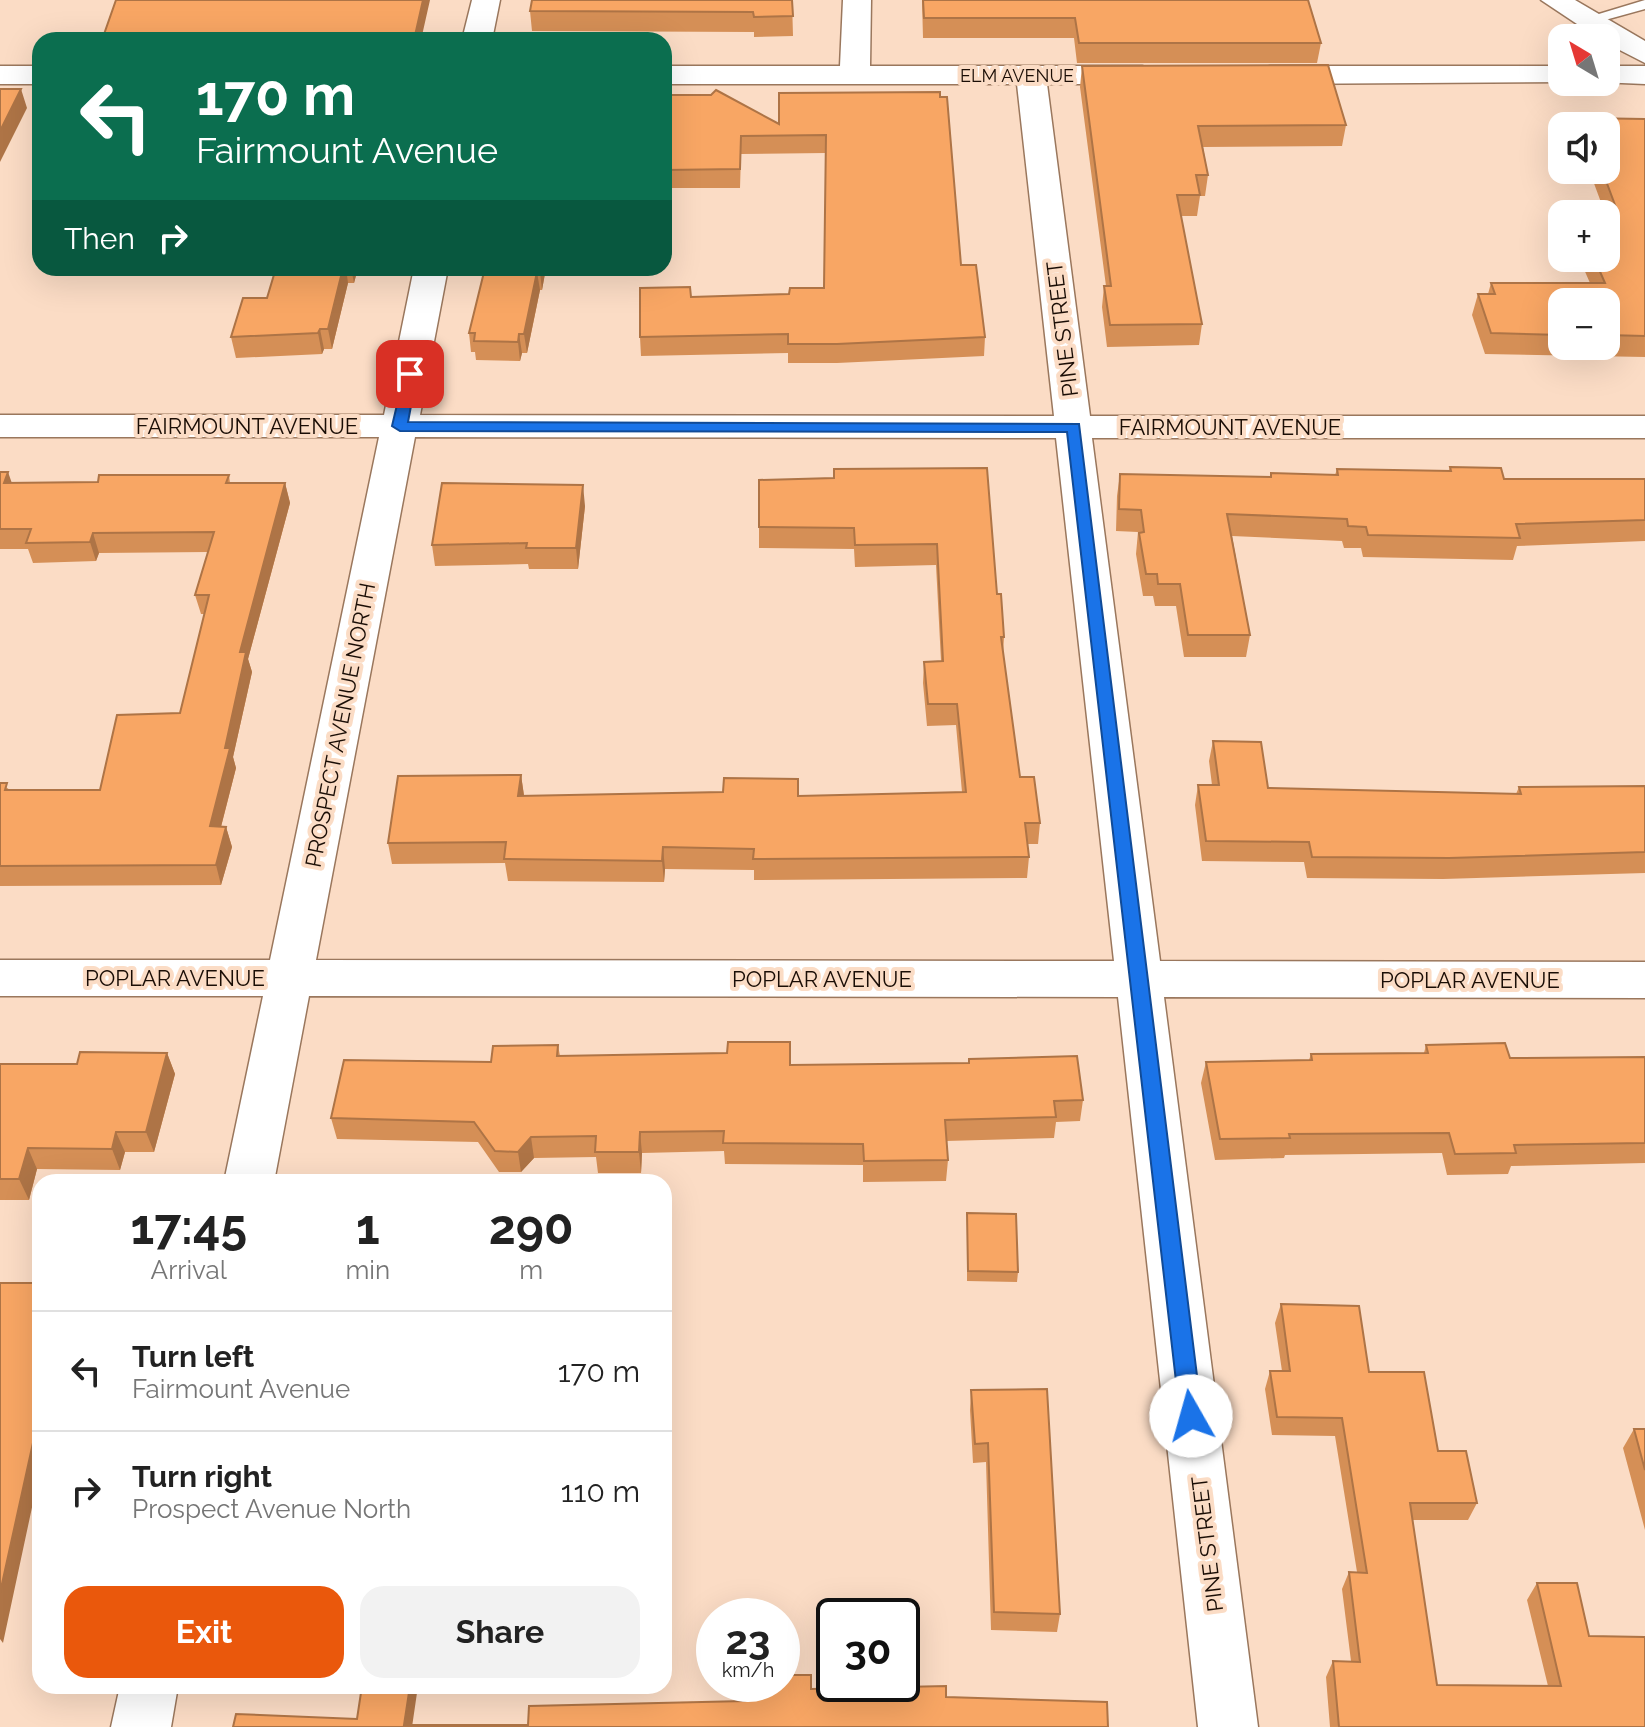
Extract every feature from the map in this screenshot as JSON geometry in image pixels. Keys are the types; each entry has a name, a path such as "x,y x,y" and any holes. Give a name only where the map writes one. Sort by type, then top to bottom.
{"street":[{"path":"479,32 486,0"},
{"path":"855,75 857,0"},
{"path":"1555,0 1645,54"},
{"path":"0,75 32,75"},
{"name":"ELM AVENUE","path":"672,75 1172,75"},
{"name":"PINE STREET","path":"1031,75 1228,1727"},
{"path":"1234,75 1548,75"},
{"path":"1620,75 1645,75"},
{"name":"PROSPECT AVENUE NORTH","path":"251,1174 429,276"},
{"name":"FAIRMOUNT AVENUE","path":"0,426 1645,427"},
{"name":"POPLAR AVENUE","path":"0,978 1645,980"},
{"path":"141,1727 147,1694"}],"lane":[{"path":"1587,20 1645,4"}],"building":[{"path":"116,0 423,0 416,32 105,32"},
{"path":"532,0 792,0 793,16 754,17 753,12 530,11"},
{"path":"923,0 1308,0 1321,43 1079,43 1075,18 924,18"},
{"path":"1328,65 1346,125 1198,126 1208,175 1196,175 1200,195 1177,195 1202,324 1110,325 1104,286 1111,286 1082,66"},
{"path":"0,89 21,89 0,131"},
{"path":"716,90 779,124 779,93 940,92 940,97 947,97 961,265 976,265 985,337 788,344 788,334 640,337 640,288 690,287 691,297 789,294 790,288 824,288 826,135 741,136 740,169 672,170 672,95 711,95"},
{"path":"1620,119 1645,119 1645,336 1620,335 1620,288 1548,288 1548,335 1491,333 1478,294 1495,294 1491,283 1605,283 1600,272 1620,272 1620,200 1613,200 1607,184 1620,184"},
{"path":"274,276 341,276 328,329 320,329 318,333 231,337 243,298 267,298"},
{"path":"483,276 536,276 524,334 519,334 518,342 474,341 475,333 469,333"},
{"path":"1450,467 1501,468 1504,479 1645,479 1645,520 1516,524 1520,538 1368,535 1366,527 1348,526 1347,519 1227,514 1250,635 1188,635 1180,584 1158,584 1157,574 1146,574 1139,533 1144,532 1141,510 1119,509 1120,474 1271,477 1271,473 1338,475 1337,469 1451,471"},
{"path":"987,468 997,594 1001,594 1004,637 1001,637 1020,777 1034,777 1040,823 1025,823 1029,857 753,859 754,849 663,847 662,861 504,859 506,842 388,843 398,776 521,775 518,796 723,792 724,778 798,779 798,796 966,792 957,704 928,704 924,662 943,661 937,544 855,545 854,528 759,527 759,480 834,478 834,469"},
{"path":"0,472 8,472 4,483 98,482 99,475 229,475 226,483 285,483 240,652 246,652 225,748 230,748 210,826 226,827 216,865 0,866 0,783 7,783 5,790 100,790 117,715 180,713 209,595 195,595 214,532 93,533 90,542 26,543 31,529 0,529"},
{"path":"442,483 583,485 576,548 526,548 527,543 432,545"},
{"path":"1213,741 1261,742 1268,788 1521,794 1519,787 1645,786 1645,852 1449,858 1312,857 1309,842 1206,841 1198,785 1219,785"},
{"path":"728,1042 790,1042 790,1065 969,1063 969,1059 1077,1056 1083,1100 1054,1101 1056,1117 945,1120 948,1160 864,1161 863,1144 723,1143 724,1131 640,1132 639,1152 595,1152 596,1136 531,1137 518,1152 495,1151 474,1122 331,1118 344,1060 491,1062 493,1046 558,1045 557,1056 727,1053"},
{"path":"1505,1043 1510,1058 1645,1057 1645,1143 1514,1145 1516,1153 1455,1154 1449,1133 1289,1134 1290,1138 1220,1139 1206,1062 1312,1060 1311,1054 1428,1053 1426,1045"},
{"path":"80,1052 167,1053 146,1132 116,1132 112,1149 28,1148 19,1179 0,1179 0,1064 77,1064"},
{"path":"967,1213 1016,1214 1018,1272 968,1271"},
{"path":"0,1283 32,1283 32,1447 0,1593"},
{"path":"1281,1304 1359,1306 1369,1372 1424,1372 1438,1451 1466,1451 1477,1503 1410,1503 1437,1685 1561,1686 1537,1583 1577,1583 1589,1636 1645,1637 1645,1727 1339,1727 1333,1661 1360,1662 1349,1572 1367,1573 1342,1418 1277,1417 1270,1371 1290,1371"},
{"path":"1047,1389 1060,1614 994,1612 988,1443 975,1444 971,1390"},
{"path":"1634,1429 1645,1429 1645,1470"},
{"path":"800,1675 811,1675 811,1689 816,1689 816,1702 920,1702 920,1687 946,1686 946,1697 1107,1702 1108,1727 233,1727 236,1714 357,1719 361,1694 409,1694 404,1725 528,1725 529,1706 800,1702"}],"route":[{"path":"410,374 400,426 1074,427 1191,1416"}]}
